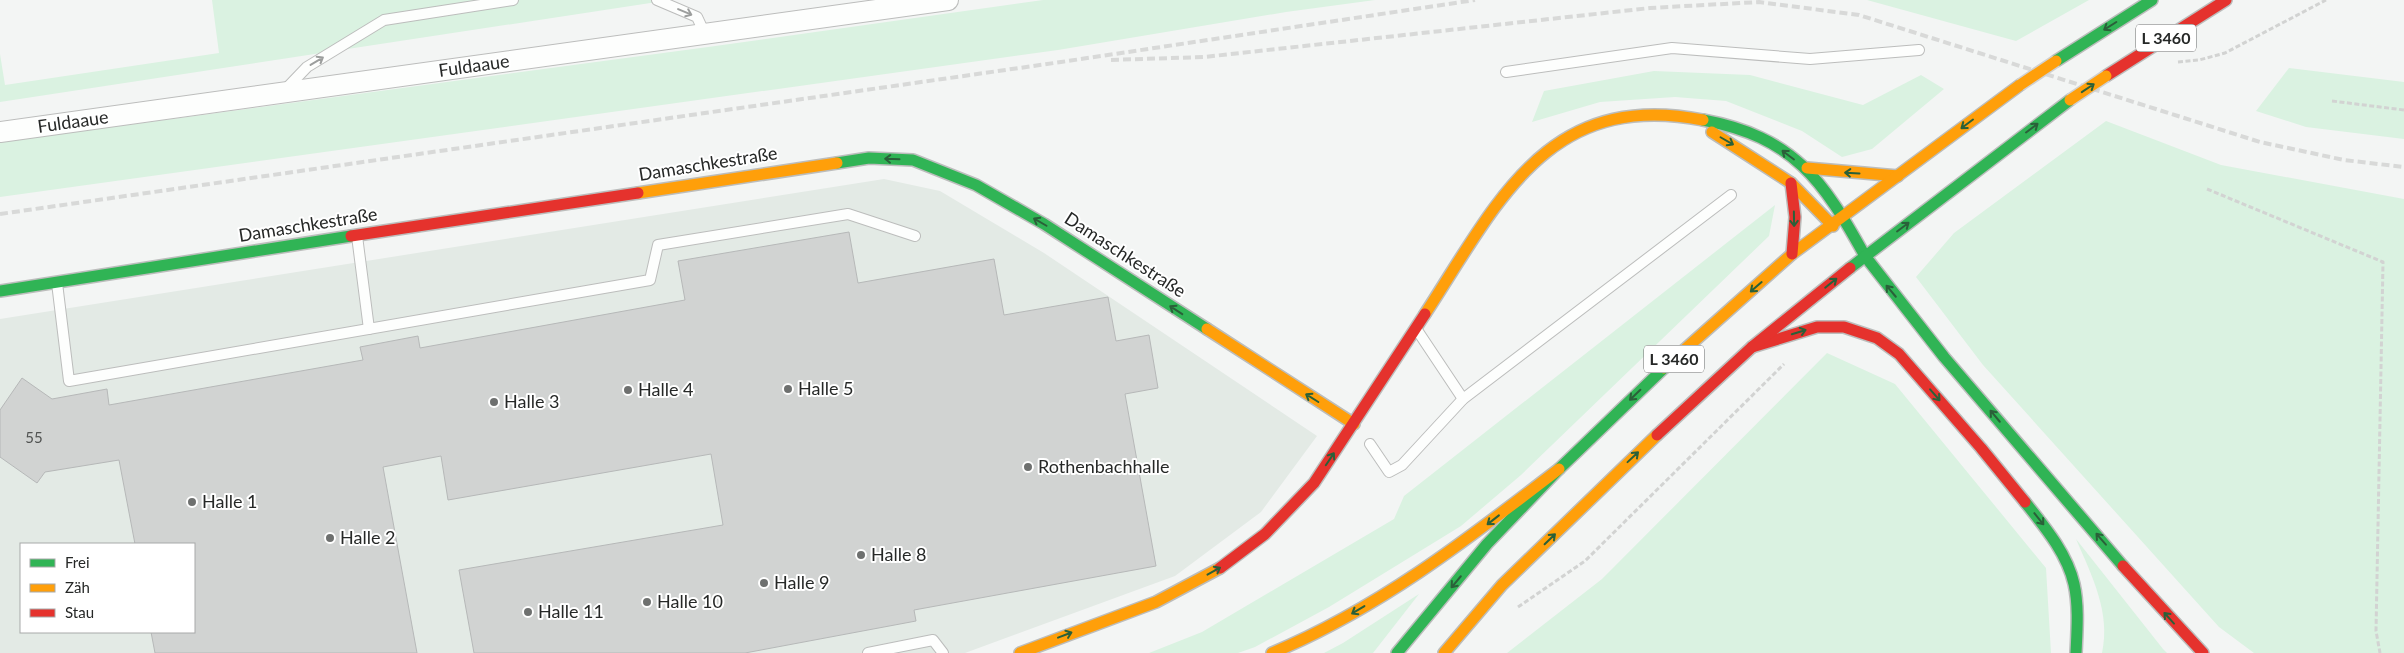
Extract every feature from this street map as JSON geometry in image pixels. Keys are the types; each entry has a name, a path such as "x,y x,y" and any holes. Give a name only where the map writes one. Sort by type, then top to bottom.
{"main road":[{"name":"L 3460","path":"1397,653 1487,544 1559,469 1648,383 1792,254 2020,85 2152,0"},
{"name":"L 3460","path":"1444,653 1502,585 1620,469 1752,346 1864,256 2070,100 2226,0"},
{"path":"1020,653 1172,594 1233,561 1276,525 1314,482 1354,424 1415,327 1504,193 1534,161 1559,140 1589,126 1640,114 1685,116 1742,129 1777,146 1806,168 1843,217 1864,256"},
{"path":"1685,116 1735,145 1790,183 1864,256 2006,430 2202,653"},
{"name":"Damaschkestraße","path":"0,291 869,158 912,160 976,185 1044,224 1354,424"},
{"path":"1806,168 1846,173 1898,176"},
{"path":"1790,183 1794,217 1792,254"},
{"path":"1752,346 1817,327 1844,327 1877,338 1899,354 1981,448 2044,526 2065,560 2074,584 2078,610 2076,653"},
{"path":"1272,653 1328,628 1456,549 1559,469"}],"street":[{"name":"Fuldaaue","path":"0,132 948,0"}],"lane":[{"path":"281,94 307,67 384,20 513,0"},
{"path":"657,0 697,17 704,34"},
{"path":"1506,72 1672,48 1810,59 1919,50"},
{"path":"1370,444 1389,472 1402,465 1463,399 1731,195"},
{"path":"56,282 69,382 650,280 658,245 848,214 915,236"},
{"path":"357,235 369,329"},
{"path":"1415,327 1463,399"},
{"path":"868,653 933,640 943,653"}],"path":[{"path":"2173,62 2199,60 2225,53 2326,0"},
{"path":"2332,101 2404,110"},
{"path":"2207,189 2382,262 2376,631 2380,653"},
{"path":"1511,612 1585,562 1789,359"}],"shaded area":[{"path":"884,179 940,191 1044,253 1317,436 1261,512 1175,576 965,653 0,653 0,319"}],"green space":[{"path":"212,0 670,0 0,102 0,54 5,85 219,53"},
{"path":"1043,0 1375,0 1286,12 1058,50 0,197 0,142"},
{"path":"1867,0 2089,0 2016,41"},
{"path":"2289,68 2404,82 2404,139 2306,127 2256,111"},
{"path":"1654,71 1750,75 1863,105 1921,75 1944,89 1872,149 1842,157 1802,131 1726,101 1675,97 1600,102 1532,122 1544,91"},
{"path":"2106,121 2221,165 2404,199 2404,653 2254,653 2219,627 1983,365 1916,277 1954,233"},
{"path":"1775,205 1769,236 1521,475 1461,526 1329,607 1255,647 1238,653 1149,653 1202,632 1394,519 1404,496"},
{"path":"1827,353 1895,384 2046,568 2051,653 1507,653 1602,579"},
{"path":"2076,539 2167,653 2102,653 2104,624 2102,609 2094,581"},
{"path":"1419,594 1373,653 1324,653 1343,643"}],"building":[{"path":"849,232 858,283 994,259 1004,315 1108,297 1116,341 1149,335 1158,388 1125,394 1156,566 914,610 916,621 745,653 474,653 459,570 723,525 711,454 448,500 441,456 383,467 417,653 155,653 151,633 195,633 195,543 135,543 119,460 45,472 37,483 0,457 0,410 22,378 52,399 107,389 109,405 363,360 360,347 418,336 420,348 685,300 678,261"}],"railway":[{"path":"0,214 1061,62 1475,0"},
{"path":"1111,60 1204,57 1650,8 1759,2 1859,15 2260,142 2344,160 2404,167"}],"traffic: fast":[{"path":"2056,61 2152,0"},
{"path":"1850,268 2070,100"},
{"path":"1703,120 1734,128 1761,138 1783,150 1819,184 1835,205 1865,256"},
{"path":"837,163 869,158 913,160 976,185 1044,224 1207,329"},
{"path":"0,291 351,236"},
{"path":"1865,256 1944,357 2123,566"},
{"path":"1397,653 1487,544 1559,469 1664,368"},
{"path":"2025,502 2054,540 2071,573 2077,601 2076,653"}],"traffic: slow":[{"path":"2020,85 2056,61"},
{"path":"2070,100 2106,76"},
{"path":"1664,368 1792,254 2020,85"},
{"path":"1425,314 1503,196 1532,164 1565,139 1604,122 1649,115 1703,120"},
{"path":"1712,132 1791,183 1833,226"},
{"path":"638,193 837,163"},
{"path":"1807,168 1898,176"},
{"path":"1207,329 1354,424"},
{"path":"1444,653 1502,585 1657,435"},
{"path":"1272,653 1349,616 1421,571 1559,469"},
{"path":"1020,653 1156,602 1220,568"}],"traffic: jam":[{"path":"2106,76 2226,0"},
{"path":"1791,183 1795,217 1792,254"},
{"path":"351,236 638,193"},
{"path":"1657,435 1752,347 1850,268"},
{"path":"1220,568 1265,534 1314,483 1425,314"},
{"path":"1752,347 1817,327 1844,327 1877,338 1899,354 1981,448 2025,502"},
{"path":"2123,566 2203,653"}],"place":[{"name":"Halle 5","path":"788,389"},
{"name":"Halle 4","path":"628,390"},
{"name":"Halle 3","path":"494,402"},
{"name":"Rothenbachhalle","path":"1028,467"},
{"name":"Halle 1","path":"192,502"},
{"name":"Halle 2","path":"330,538"},
{"name":"Halle 8","path":"861,555"},
{"name":"Halle 9","path":"764,583"},
{"name":"Halle 10","path":"647,602"},
{"name":"Halle 11","path":"528,612"}]}
